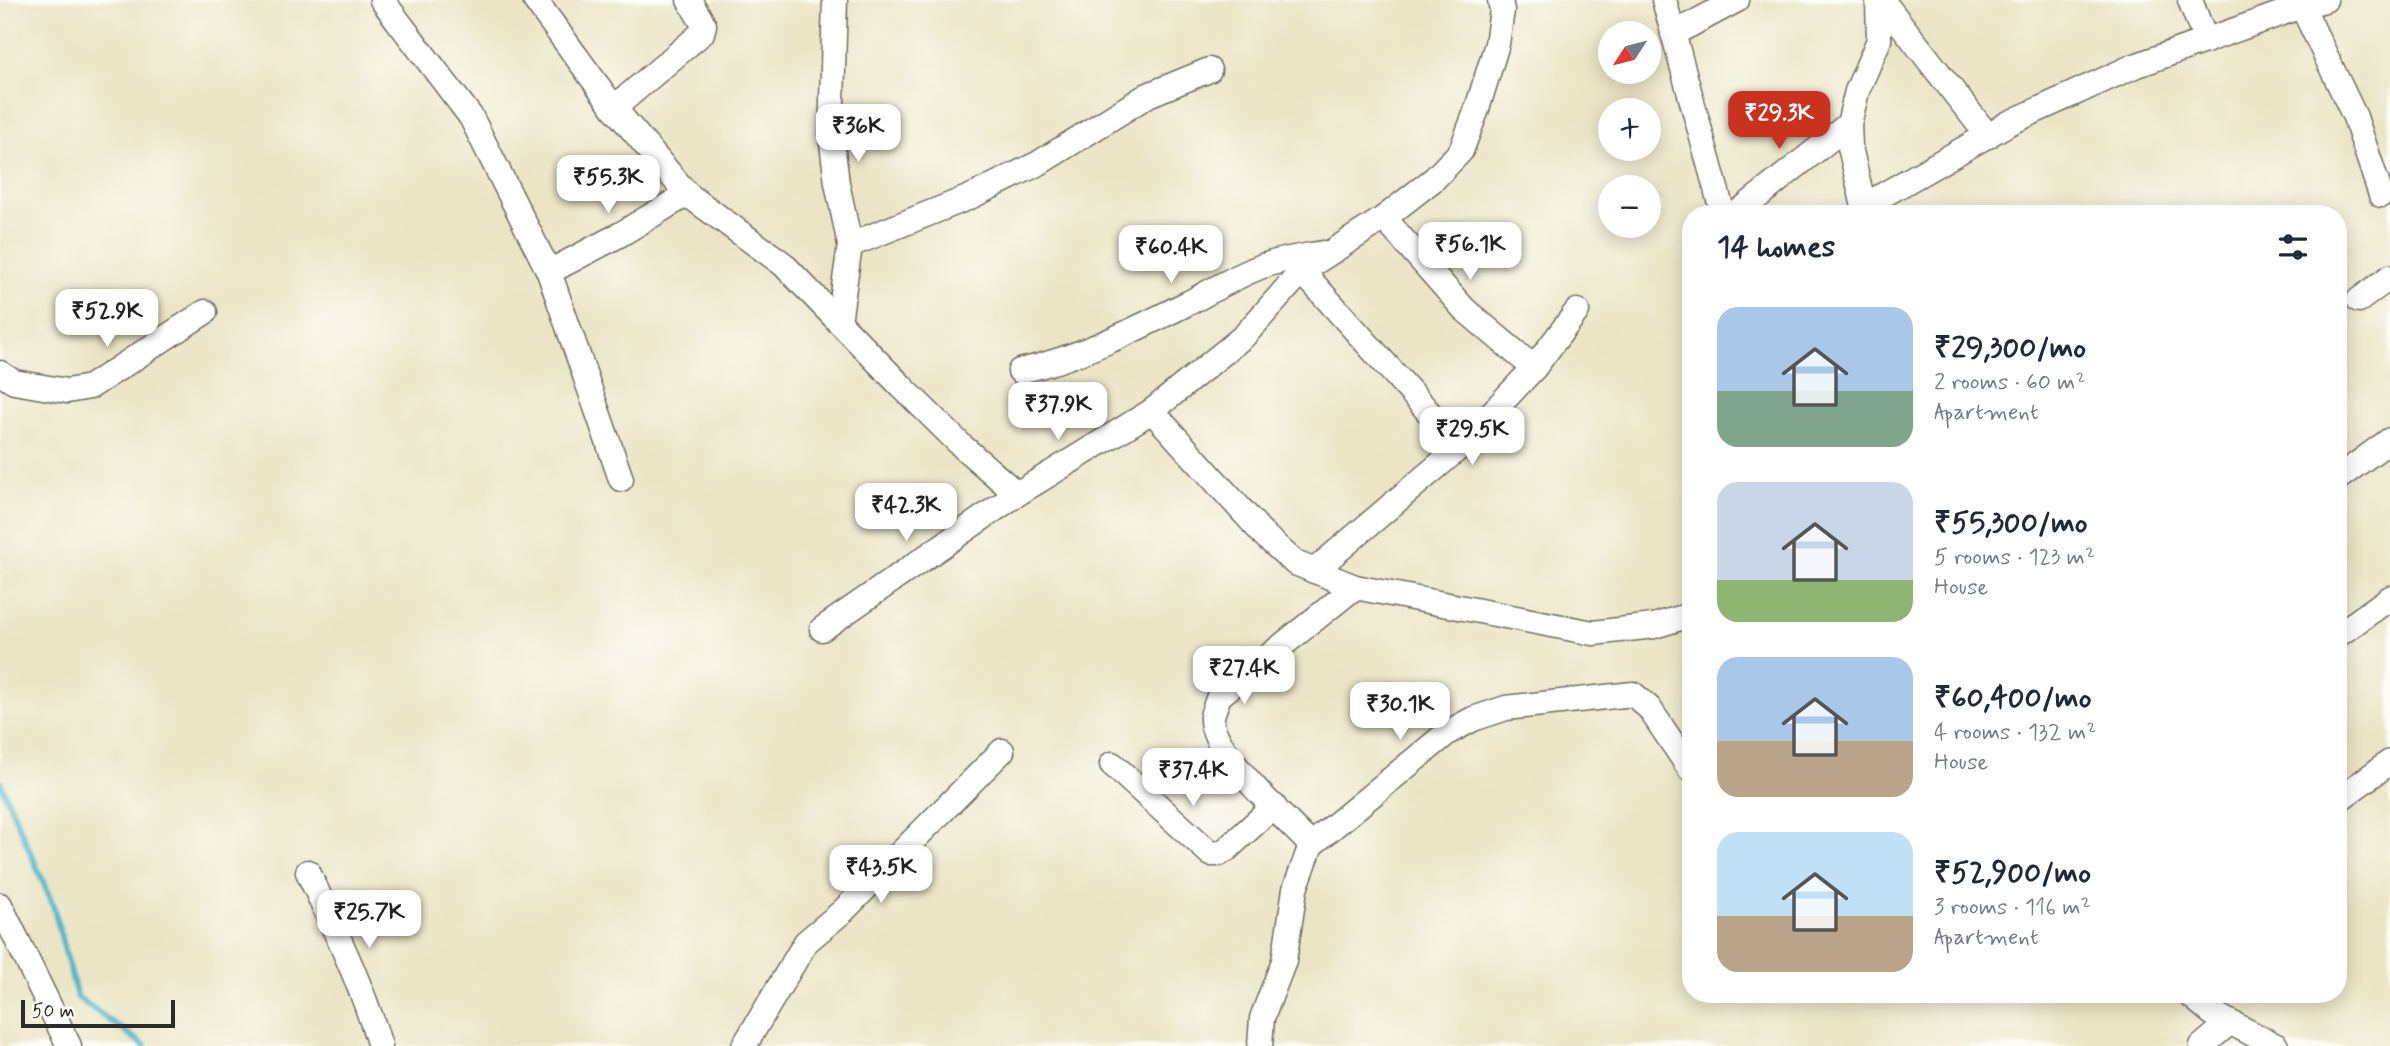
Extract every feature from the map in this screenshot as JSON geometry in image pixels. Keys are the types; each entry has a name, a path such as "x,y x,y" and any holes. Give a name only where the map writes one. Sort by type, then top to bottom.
{"street":[{"path":"382,0 471,117 550,272 621,479"},
{"path":"535,0 614,108 687,194 783,264 963,447 1017,494"},
{"path":"614,108 702,33 704,25 689,0"},
{"path":"835,0 831,135 837,183 850,246 839,322"},
{"path":"822,629 1017,494 1152,411 1244,336 1302,271 1384,218 1434,179 1461,151 1477,109 1497,44 1502,10 1500,0"},
{"path":"1664,0 1720,205"},
{"path":"1673,34 1737,0"},
{"path":"1862,205 1850,147 1849,124 1857,91 1879,40 1880,0"},
{"path":"1880,0 1988,136"},
{"path":"2190,0 2206,41"},
{"path":"1871,205 1878,198 2009,123 2132,67 2313,3 2381,195"},
{"path":"850,246 970,197 1039,163 1148,95 1209,70"},
{"path":"1747,205 1849,124"},
{"path":"550,272 621,234 687,194"},
{"path":"1384,218 1464,309 1534,368"},
{"path":"1020,371 1056,363 1092,348 1144,325 1256,268 1285,258 1334,251"},
{"path":"1302,271 1460,447"},
{"path":"2359,300 2390,277"},
{"path":"1314,571 1460,447 1534,368 1577,311"},
{"path":"0,373 14,382 67,391 90,387 205,312"},
{"path":"1152,411 1264,535 1295,563 1314,571 1354,586 1592,633 1654,626 1682,617"},
{"path":"2347,471 2390,440"},
{"path":"1311,845 1231,762 1216,736 1212,718 1219,696 1354,586"},
{"path":"2347,629 2390,598"},
{"path":"1260,1046 1262,1018 1284,961 1295,889 1311,845 1447,733 1473,719 1506,708 1633,694 1649,708 1682,757"},
{"path":"744,1046 806,943 843,912 1002,751"},
{"path":"2347,793 2390,762"},
{"path":"1112,764 1211,854 1219,854 1227,849 1273,806"},
{"path":"308,872 352,965 368,1004 380,1046"},
{"path":"0,905 69,1046"},
{"path":"2200,1003 2229,1023 2276,1046"},
{"path":"2202,1046 2229,1023"}],"waterway":[{"path":"0,782 53,905 77,997 145,1046"}]}
